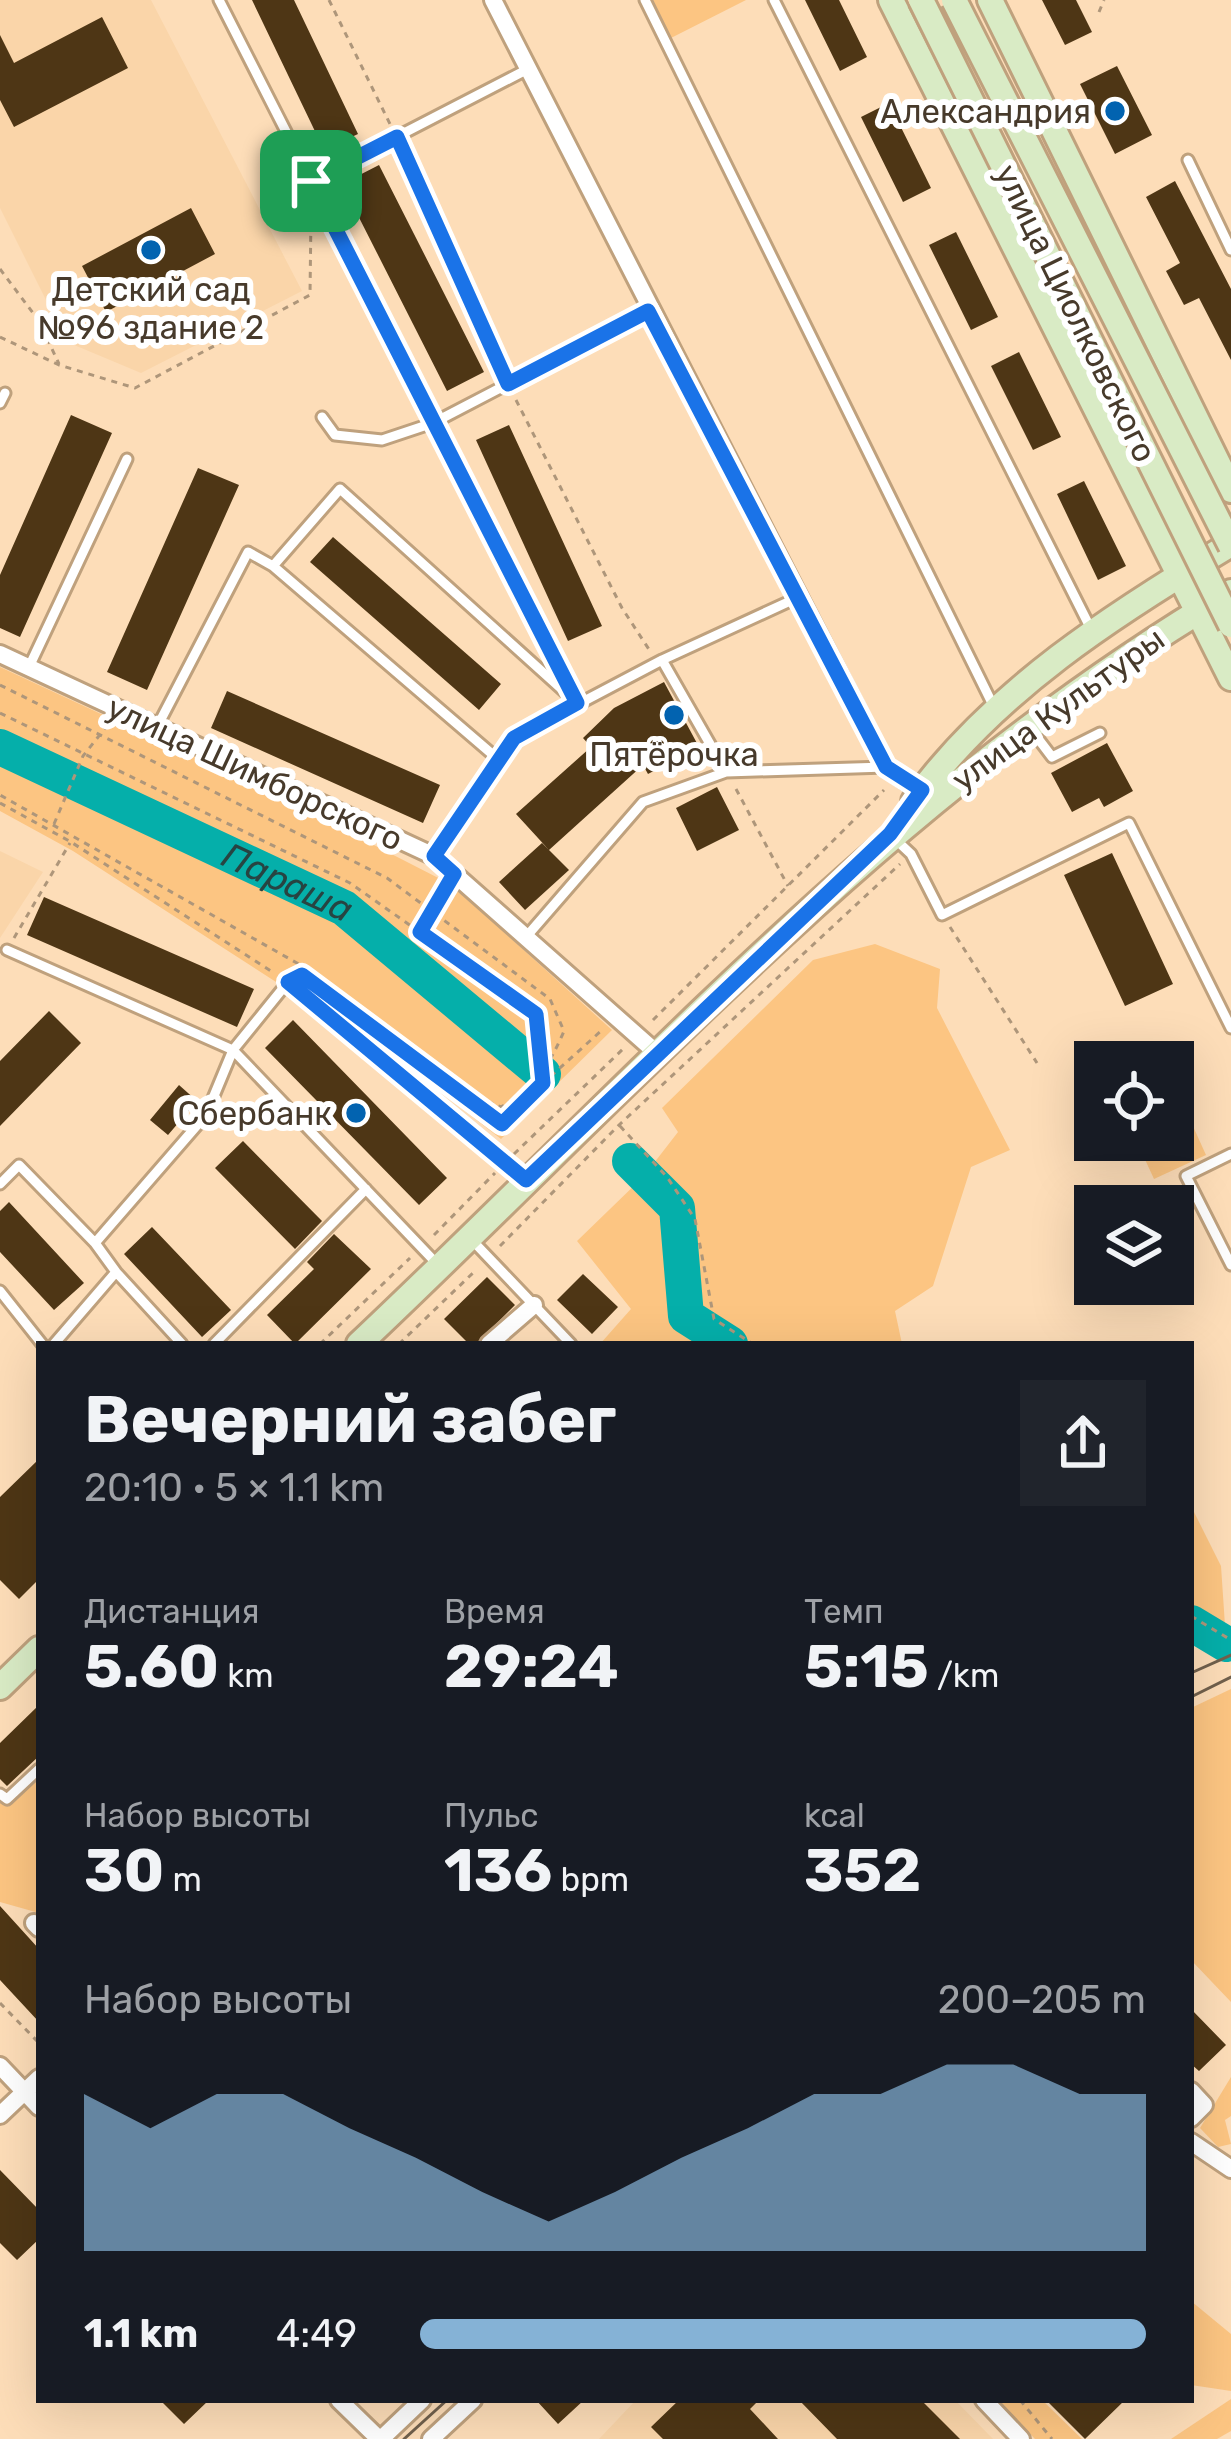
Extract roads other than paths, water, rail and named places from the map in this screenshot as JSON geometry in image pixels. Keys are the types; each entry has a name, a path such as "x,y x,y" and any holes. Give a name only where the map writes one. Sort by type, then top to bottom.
{"main road":[{"path":"891,0 1231,678"},
{"name":"улица Циолковского","path":"921,0 1231,626"},
{"name":"улица Циолковского","path":"954,0 1231,545"},
{"path":"990,0 1231,490"},
{"name":"улица Культуры","path":"890,834 922,790 997,712 1092,631 1231,545"},
{"name":"улица Культуры","path":"362,1341 440,1267 480,1248 526,1180 890,834 1027,724 1231,592"},
{"path":"0,1687 36,1652"}],"street":[{"path":"493,0 648,311 892,771 922,790"},
{"name":"улица Шимборского","path":"0,654 434,856 659,1055"},
{"path":"492,1341 534,1305"},
{"path":"0,2066 36,2104"},
{"path":"0,2115 36,2081"},
{"path":"1194,2144 1231,2169"},
{"path":"342,2403 380,2439 419,2403"},
{"path":"431,2439 470,2403"},
{"path":"987,2403 1021,2439"}],"lane":[{"path":"219,0 577,703"},
{"path":"645,0 997,712"},
{"path":"774,0 1092,631"},
{"path":"311,181 528,69"},
{"path":"1188,160 1231,250"},
{"path":"322,417 335,435 382,440 434,423 648,311"},
{"path":"29,667 127,459"},
{"path":"273,566 340,489 577,703"},
{"path":"157,727 248,553 273,566 499,760"},
{"path":"434,856 514,738 799,597"},
{"path":"660,662 727,772"},
{"path":"1027,724 1052,757 1100,733"},
{"path":"524,939 644,802 727,772 892,771"},
{"path":"890,834 911,854 942,916 1129,823 1231,1028"},
{"path":"7,950 233,1050 440,1267"},
{"path":"95,1243 206,1115 233,1050 288,982 526,1180"},
{"path":"1231,1154 1186,1176 1231,1265"},
{"path":"0,1184 19,1165 95,1243 179,1341"},
{"path":"217,1341 366,1189"},
{"path":"480,1248 569,1341"},
{"path":"57,1341 116,1272"},
{"path":"0,1292 40,1341"},
{"path":"0,1794 8,1799 36,1772"}],"waterway":[{"name":"Параша","path":"0,747 344,908 543,1074"},
{"name":"Параша","path":"630,1161 677,1208 686,1316 725,1341"},
{"name":"Параша","path":"1194,1625 1226,1644"}],"tram line":[{"path":"1194,1672 1231,1655"},
{"path":"1194,1696 1231,1677"},
{"path":"404,2439 444,2403"}],"place":[{"name":"Александрия","path":"1115,111"},
{"name":"Детский сад №96 здание 2","path":"151,250"},
{"name":"Пятёрочка","path":"674,715"},
{"name":"Сбербанк","path":"356,1113"}]}
